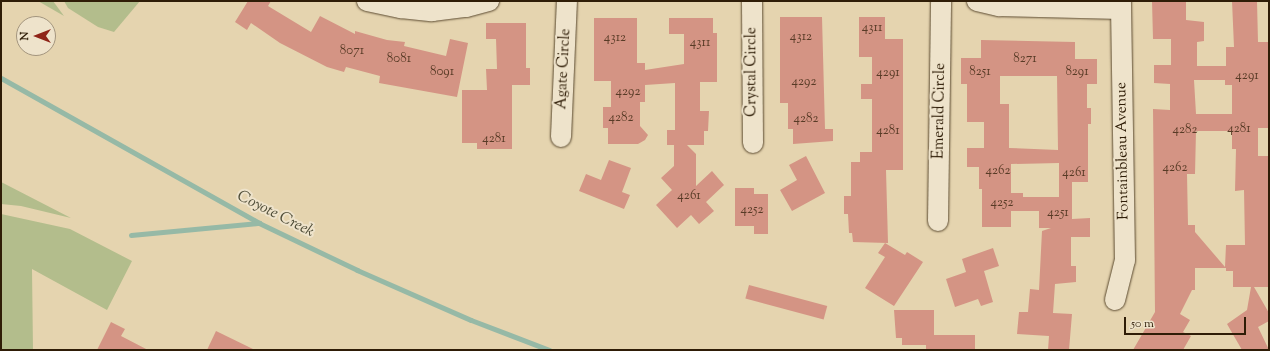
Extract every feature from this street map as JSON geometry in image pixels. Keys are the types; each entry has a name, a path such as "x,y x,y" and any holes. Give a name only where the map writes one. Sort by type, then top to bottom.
{"street":[{"path":"368,1 401,8 432,11 466,7 489,1"},
{"name":"Agate Circle","path":"561,137 567,1"},
{"name":"Crystal Circle","path":"752,1 753,143"},
{"name":"Emerald Circle","path":"938,222 941,1"},
{"path":"977,1 999,6 1121,5"},
{"name":"Fontainbleau Avenue","path":"1116,300 1125,260 1121,5"}],"green space":[{"path":"38,1 53,1 64,16"},
{"path":"64,1 140,1 114,32 98,27 68,8"},
{"path":"1,182 71,218 21,206 1,204"},
{"path":"1,214 70,229 132,261 107,310 32,269 33,350 1,350"}],"building":[{"path":"248,1 271,1 268,6 311,32 320,16 355,34 355,31 387,40 405,42 404,46 446,56 450,39 468,43 457,97 379,83 380,76 346,67 344,72 327,67 280,43 251,23 247,30 235,22"},
{"path":"1152,1 1186,1 1186,20 1204,22 1204,41 1197,42 1197,66 1226,66 1226,47 1234,47 1232,1 1257,1 1258,42 1269,42 1269,128 1258,128 1258,156 1269,156 1269,287 1254,287 1269,313 1269,321 1258,327 1269,350 1242,350 1227,324 1247,310 1251,287 1233,287 1233,271 1226,271 1226,268 1195,268 1195,290 1192,290 1180,314 1190,320 1183,332 1191,336 1183,350 1133,350 1155,312 1153,109 1170,110 1170,84 1154,83 1154,65 1171,65 1171,39 1153,39","holes":["1194,80 1225,80 1225,85 1232,85 1232,114 1196,114","1196,131 1232,131 1232,149 1236,149 1235,191 1244,190 1245,245 1226,245 1225,267 1195,232 1195,225 1188,225 1187,174 1195,174"]},
{"path":"780,17 822,17 825,129 833,129 833,141 793,144 793,129 788,129 788,103 780,103"},
{"path":"859,17 885,17 885,39 903,39 903,170 886,170 888,243 853,242 852,233 849,233 848,214 844,214 844,196 851,196 851,162 860,162 860,152 872,152 872,99 861,99 861,84 872,84 872,57 859,57"},
{"path":"594,18 637,18 637,63 645,63 645,70 684,64 684,34 669,34 669,18 713,18 713,33 717,33 717,82 700,82 700,111 709,111 708,131 704,131 704,145 687,145 696,154 696,186 712,171 724,185 706,202 714,211 699,224 691,215 677,228 656,205 672,190 661,178 674,166 674,145 667,145 667,130 675,130 675,83 645,85 645,102 640,102 640,126 648,135 645,140 638,144 608,144 608,128 603,128 603,107 611,107 611,81 594,81"},
{"path":"486,23 526,23 526,68 530,68 530,85 512,85 512,149 477,149 477,143 462,143 462,90 487,90 486,69 497,69 496,39 486,39"},
{"path":"981,40 1075,42 1075,59 1097,59 1097,84 1087,84 1087,108 1091,108 1091,124 1088,124 1088,182 1072,182 1072,219 1090,218 1090,237 1071,237 1071,266 1076,266 1076,282 1055,284 1053,313 1072,314 1069,350 1048,350 1049,336 1017,334 1019,312 1028,312 1030,289 1039,290 1042,231 1051,228 1039,228 1039,211 1011,211 1011,227 982,227 982,189 979,189 979,167 967,167 967,148 984,148 984,122 967,122 967,84 961,84 961,58 981,58","holes":["1000,76 1057,76 1058,150 1009,148 1009,104 1000,104","1059,163 1059,197 1023,197 1023,193 1011,193 1011,164"]},
{"path":"806,156 825,193 792,211 780,190 797,180 789,165"},
{"path":"609,160 631,168 622,192 630,195 624,209 579,191 586,174 601,180"},
{"path":"735,188 754,188 754,194 768,194 768,234 754,234 754,226 735,226"},
{"path":"885,243 905,255 907,252 923,262 894,306 865,288 885,257 878,253"},
{"path":"993,248 999,266 984,271 993,302 981,306 978,299 955,307 946,279 966,272 962,259"},
{"path":"749,285 827,306 824,319 745,299"},
{"path":"894,310 934,310 934,335 975,335 975,350 926,350 926,345 902,345 902,338 896,338"},
{"path":"111,322 125,329 121,336 148,350 97,350"},
{"path":"216,331 255,350 207,350"}],"waterway":[{"name":"Coyote Creek","path":"1,78 259,223 357,270 471,320 549,350"},
{"path":"131,235 259,223"}]}
